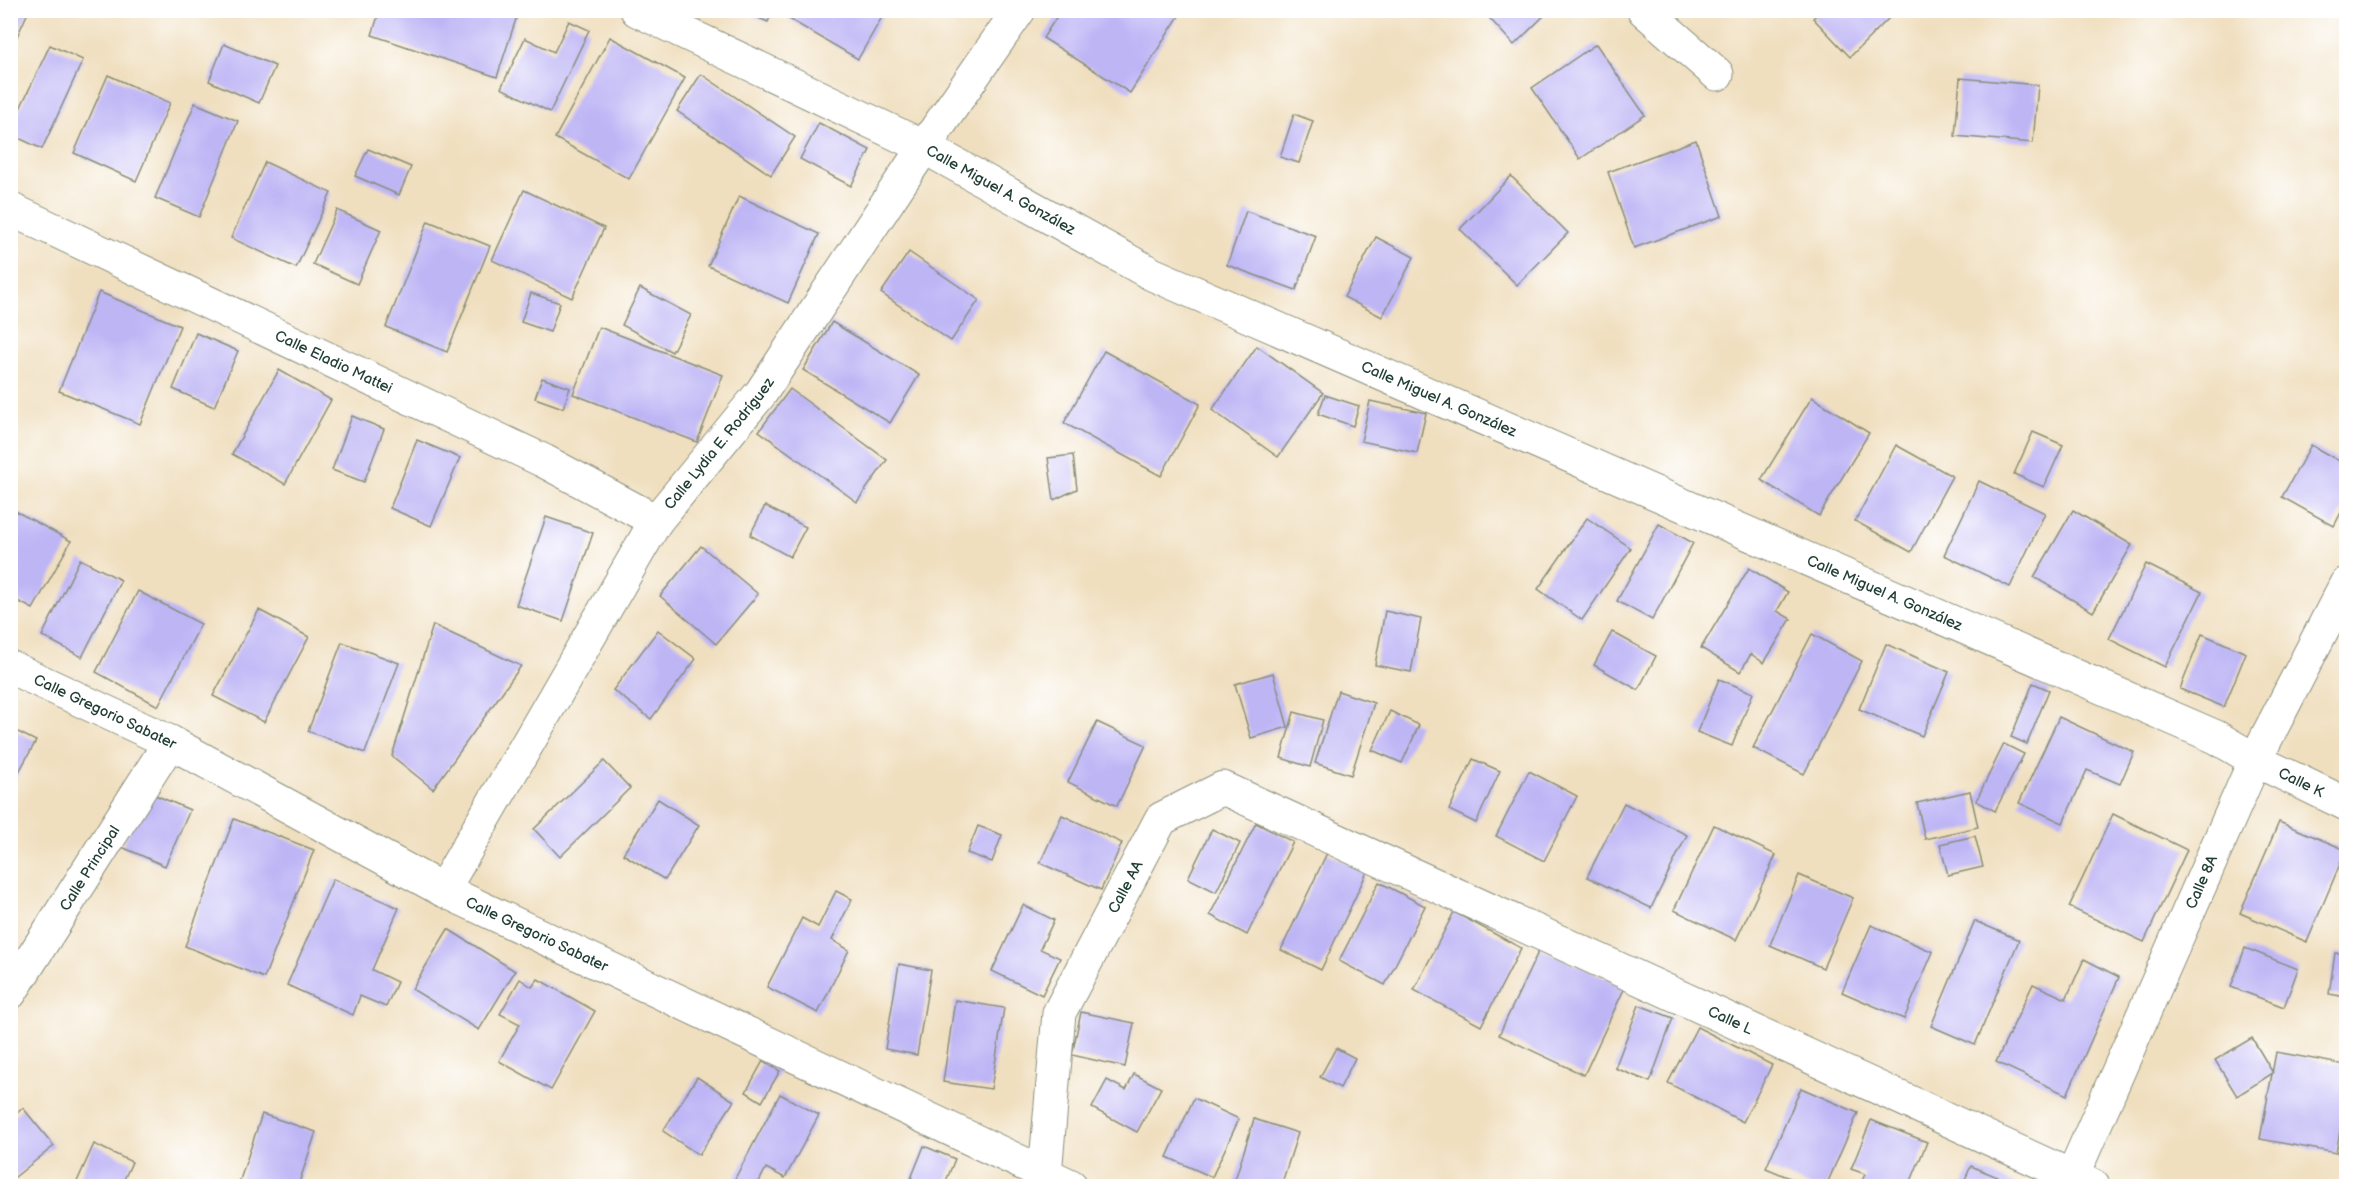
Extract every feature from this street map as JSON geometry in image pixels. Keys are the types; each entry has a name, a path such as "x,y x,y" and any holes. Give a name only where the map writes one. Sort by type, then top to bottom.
{"street":[{"name":"Calle Miguel A. González","path":"637,10 924,147 1152,273 2216,737 2255,760"},
{"name":"Calle Lydia E. Rodríguez","path":"443,891 656,520 762,393 924,147 1019,10"},
{"path":"1644,10 1717,74"},
{"name":"Calle Eladio Mattei","path":"10,209 544,461 656,520"},
{"name":"Calle 8A","path":"2078,1183 2255,760 2346,584"},
{"name":"Calle Gregorio Sabater","path":"10,668 170,742 443,891 1058,1180"},
{"name":"Calle Principal","path":"10,993 170,742"},
{"name":"Calle K","path":"2255,760 2346,804"},
{"name":"Calle AA","path":"1058,1180 1059,1013 1161,819 1223,788 1367,854"},
{"name":"Calle L","path":"1367,854 2078,1183"}],"building":[{"path":"10,10 29,10 10,52"},
{"path":"380,10 519,10 497,77 372,35"},
{"path":"739,10 773,10 768,22"},
{"path":"794,10 886,10 858,59 789,19"},
{"path":"1061,10 1171,10 1179,16 1130,93 1043,38"},
{"path":"1482,10 1550,10 1514,45"},
{"path":"1822,10 1891,10 1894,13 1850,57 1813,18"},
{"path":"569,21 589,30 550,112 501,88 525,38 554,52"},
{"path":"610,37 685,78 629,179 555,138"},
{"path":"224,44 275,66 259,103 209,81"},
{"path":"1596,44 1645,115 1580,159 1532,88"},
{"path":"50,45 83,60 42,149 10,134 10,130"},
{"path":"701,74 795,137 771,175 677,111"},
{"path":"108,75 170,103 136,181 74,153"},
{"path":"1960,78 2038,85 2033,143 1955,136"},
{"path":"195,103 238,121 199,217 155,198"},
{"path":"1294,114 1313,121 1299,163 1280,157"},
{"path":"819,123 870,150 851,186 800,159"},
{"path":"1696,140 1722,216 1634,248 1608,172"},
{"path":"368,149 411,167 399,195 355,176"},
{"path":"265,162 331,193 296,268 231,238"},
{"path":"1511,176 1568,233 1517,285 1460,229"},
{"path":"524,190 604,228 572,298 492,260"},
{"path":"739,196 819,234 788,303 708,266"},
{"path":"337,210 381,230 357,284 313,264"},
{"path":"1246,211 1316,236 1296,290 1227,265"},
{"path":"428,221 490,246 447,352 386,327"},
{"path":"1376,237 1414,257 1382,317 1344,297"},
{"path":"909,252 979,300 951,341 881,293"},
{"path":"640,288 691,315 672,352 622,325"},
{"path":"99,292 180,326 140,424 59,391"},
{"path":"531,293 560,303 550,332 521,322"},
{"path":"832,322 919,375 890,423 803,370"},
{"path":"599,327 723,375 697,442 573,394"},
{"path":"196,333 238,351 214,407 173,389"},
{"path":"1257,346 1323,393 1278,457 1212,410"},
{"path":"1104,351 1200,404 1161,476 1064,423"},
{"path":"279,370 331,400 285,484 232,454"},
{"path":"542,378 570,388 563,408 535,398"},
{"path":"790,389 887,460 857,502 759,431"},
{"path":"1325,395 1359,406 1353,426 1318,414"},
{"path":"1812,397 1869,433 1819,516 1761,480"},
{"path":"1370,401 1426,413 1417,453 1361,441"},
{"path":"352,416 384,429 364,482 332,470"},
{"path":"2033,432 2063,445 2044,487 2014,474"},
{"path":"417,440 460,458 431,526 390,508"},
{"path":"1896,445 1952,476 1911,552 1855,521"},
{"path":"2311,445 2346,465 2346,503 2334,526 2282,497"},
{"path":"1073,455 1077,489 1054,500 1048,458"},
{"path":"1979,481 2045,513 2010,587 1944,555"},
{"path":"765,506 806,527 790,557 750,535"},
{"path":"10,508 71,541 33,609 10,597"},
{"path":"2073,510 2132,545 2093,612 2034,577"},
{"path":"546,517 593,533 563,621 516,605"},
{"path":"1587,518 1631,548 1582,620 1538,589"},
{"path":"1659,524 1693,543 1652,620 1617,601"},
{"path":"701,546 758,594 716,644 660,596"},
{"path":"80,559 121,580 82,657 42,636"},
{"path":"2146,564 2202,592 2165,667 2109,639"},
{"path":"1749,568 1788,592 1777,611 1791,619 1764,663 1751,654 1740,672 1701,648"},
{"path":"138,591 201,624 158,706 96,672"},
{"path":"259,610 309,637 264,722 213,696"},
{"path":"1385,611 1421,619 1411,672 1375,665"},
{"path":"433,625 521,666 433,789 392,756"},
{"path":"658,630 696,659 651,719 613,690"},
{"path":"1612,632 1656,656 1638,690 1594,665"},
{"path":"1812,634 1862,661 1804,774 1753,748"},
{"path":"2202,634 2246,653 2224,707 2180,689"},
{"path":"342,642 399,663 365,753 308,731"},
{"path":"1886,644 1949,672 1922,736 1859,709"},
{"path":"1273,673 1288,727 1251,738 1235,684"},
{"path":"1719,679 1753,693 1732,746 1697,732"},
{"path":"2033,683 2049,690 2027,744 2011,737"},
{"path":"1338,691 1374,703 1351,775 1315,763"},
{"path":"1390,711 1419,725 1402,763 1372,750"},
{"path":"1294,712 1323,720 1310,767 1281,758"},
{"path":"2059,717 2134,752 2120,784 2087,770 2063,823 2019,803"},
{"path":"1097,722 1146,745 1117,806 1068,782"},
{"path":"10,728 36,741 10,788"},
{"path":"2004,744 2024,754 1995,811 1976,801"},
{"path":"1473,759 1500,771 1476,823 1449,810"},
{"path":"604,761 630,788 560,857 534,829"},
{"path":"1529,771 1577,796 1544,861 1496,836"},
{"path":"146,791 190,810 165,866 122,847"},
{"path":"1970,791 1978,827 1925,839 1917,803"},
{"path":"658,799 699,825 665,880 623,854"},
{"path":"1624,803 1687,835 1651,908 1587,877"},
{"path":"2113,814 2187,850 2144,942 2069,907"},
{"path":"1062,815 1122,843 1101,890 1040,863"},
{"path":"234,819 314,850 264,978 185,946"},
{"path":"2279,822 2346,850 2307,942 2240,913"},
{"path":"1256,823 1293,842 1247,935 1210,915"},
{"path":"1714,825 1776,855 1736,940 1674,910"},
{"path":"978,826 1002,835 992,862 967,853"},
{"path":"1212,829 1240,843 1216,892 1188,878"},
{"path":"1975,836 1983,867 1948,875 1940,844"},
{"path":"1327,853 1367,872 1321,970 1281,950"},
{"path":"1799,875 1853,898 1823,968 1770,945"},
{"path":"333,879 399,908 372,970 397,982 386,1007 360,996 353,1015 287,985"},
{"path":"1379,882 1425,906 1385,985 1339,961"},
{"path":"836,891 852,899 832,940 849,950 818,1013 767,987 802,918 818,927"},
{"path":"1023,905 1054,920 1040,949 1060,958 1042,995 992,971"},
{"path":"1454,912 1521,948 1481,1026 1414,990"},
{"path":"1975,921 2019,940 1975,1045 1931,1026"},
{"path":"1871,925 1933,952 1904,1019 1842,992"},
{"path":"448,929 515,971 479,1030 412,989"},
{"path":"1540,948 1625,987 1584,1075 1499,1035"},
{"path":"2245,948 2298,969 2284,1007 2231,987"},
{"path":"2335,953 2346,954 2346,997 2329,994"},
{"path":"2084,959 2119,977 2067,1095 1996,1062 2033,984 2066,999"},
{"path":"899,964 931,970 917,1055 885,1049"},
{"path":"520,979 532,987 538,979 595,1011 551,1090 499,1061 520,1024 500,1014"},
{"path":"955,1000 1004,1008 991,1089 943,1082"},
{"path":"1639,1005 1673,1018 1650,1082 1615,1068"},
{"path":"1081,1012 1134,1023 1125,1067 1072,1055"},
{"path":"1697,1027 1772,1065 1743,1122 1668,1083"},
{"path":"2252,1038 2273,1073 2237,1096 2215,1060"},
{"path":"1336,1048 1355,1058 1340,1088 1320,1077"},
{"path":"2276,1052 2346,1065 2346,1098 2336,1153 2260,1139"},
{"path":"763,1061 780,1071 762,1102 746,1092"},
{"path":"1134,1074 1161,1088 1137,1132 1092,1108 1107,1080 1126,1090"},
{"path":"697,1077 734,1101 699,1155 663,1131"},
{"path":"1801,1088 1858,1113 1826,1186 1809,1186 1766,1168"},
{"path":"780,1094 819,1115 785,1178 766,1168 757,1186 731,1186"},
{"path":"1194,1098 1239,1119 1212,1177 1167,1157"},
{"path":"23,1108 54,1146 10,1181 10,1118"},
{"path":"262,1114 316,1132 298,1186 238,1186"},
{"path":"1254,1119 1298,1133 1281,1186 1233,1186"},
{"path":"1871,1120 1927,1142 1909,1186 1860,1186 1865,1174 1851,1169"},
{"path":"94,1144 132,1162 121,1186 75,1186"},
{"path":"924,1146 955,1159 944,1186 908,1186"},
{"path":"1971,1166 2019,1186 1962,1186"}]}
